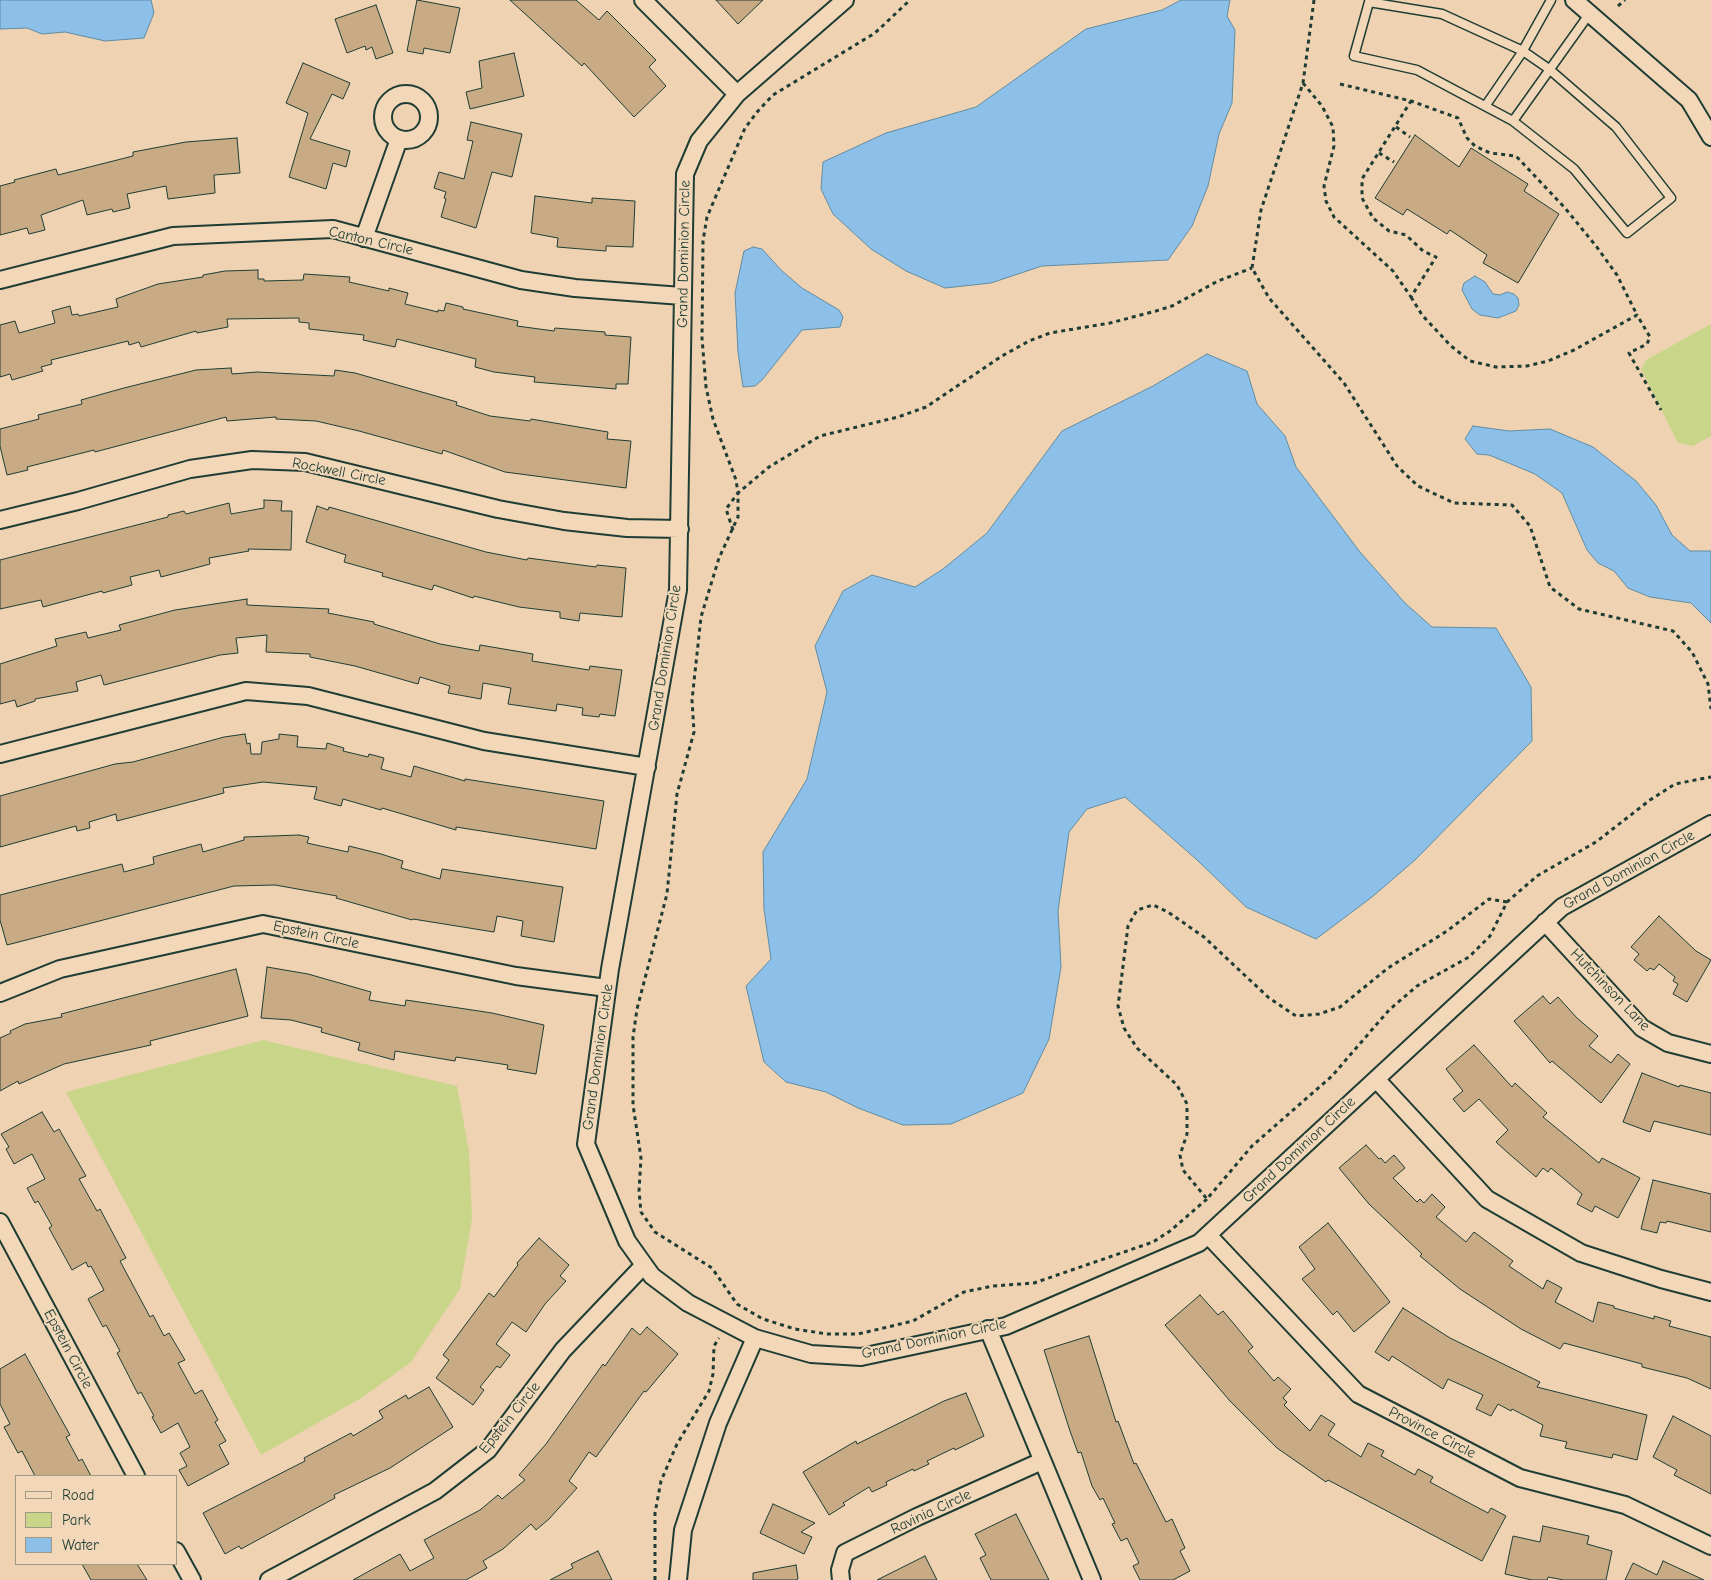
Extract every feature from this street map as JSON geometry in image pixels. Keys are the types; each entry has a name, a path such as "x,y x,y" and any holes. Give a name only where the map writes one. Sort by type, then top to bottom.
{"street":[{"path":"643,0 737,94"},
{"name":"Grand Dominion Circle","path":"845,0 737,94 699,141 685,174 678,590 607,988 586,1144 627,1241 652,1276 688,1302 755,1338 810,1354 861,1357 1006,1326 1199,1243 1562,906 1711,824"},
{"path":"1574,0 1594,6 1689,100 1711,137"},
{"path":"364,238 399,139"},
{"name":"Canton Circle","path":"0,280 172,236 333,230 521,280 575,288 682,296"},
{"name":"Rockwell Circle","path":"0,520 78,501 190,469 252,460 305,462 498,510 564,521 627,528 680,529"},
{"path":"0,754 246,691 308,696 484,741 647,767"},
{"name":"Hutchinson Lane","path":"1545,922 1642,1028 1668,1044 1711,1054"},
{"name":"Epstein Circle","path":"0,993 60,969 263,924 516,976 607,988"},
{"path":"1376,1079 1487,1198 1581,1253 1661,1279 1711,1292"},
{"name":"Epstein Circle","path":"0,1222 135,1475"},
{"name":"Province Circle","path":"1208,1235 1358,1394 1520,1478 1625,1505 1711,1546"},
{"name":"Epstein Circle","path":"269,1580 436,1491 488,1450 564,1350 644,1264"},
{"path":"988,1329 1092,1580"},
{"path":"678,1580 683,1530 718,1423 755,1338"},
{"name":"Ravinia Circle","path":"841,1580 840,1570 845,1553 917,1517 1042,1461"},
{"path":"178,1555 192,1580"}],"lane":[{"path":"1486,105 1523,51 1551,0"},
{"path":"1369,2 1442,14 1523,51 1549,69 1616,127 1671,198 1627,233 1574,169 1513,121 1417,70 1354,56 1369,2"},
{"path":"1513,121 1594,6"}],"path":[{"path":"910,0 875,33 773,96 758,111 745,128 707,217 704,241 702,338 706,387 713,419 736,480 738,517 720,558 701,617 692,700 694,732 677,794 667,894 637,1009 634,1037 633,1090 641,1158 639,1191 641,1212 655,1232 712,1268 737,1304 763,1319 795,1329 827,1334 858,1334 913,1321 964,1292 993,1286 1034,1283 1153,1242 1184,1220 1208,1199 1252,1146 1332,1076 1389,1010 1417,986 1469,957 1490,936 1507,902 1537,876 1596,842 1675,784 1711,777"},
{"path":"1314,0 1303,83 1261,210 1252,268 1269,298 1344,383 1397,466 1418,486 1454,503 1512,505 1530,526 1550,587 1580,610 1674,632 1692,652 1708,684 1711,709"},
{"path":"1618,6 1625,0"},
{"path":"1303,83 1322,106 1333,127 1334,146 1324,186 1326,202 1334,217 1393,272 1422,315 1451,346 1470,361 1496,367 1527,366 1548,361 1574,350 1637,316"},
{"path":"1340,84 1411,101 1458,118 1467,138 1475,146 1490,153 1516,156 1565,208 1617,274 1637,316 1650,337 1647,344 1629,353 1661,410"},
{"path":"1411,101 1362,179 1362,198 1373,218 1389,231 1406,235 1423,251 1436,257 1411,298"},
{"path":"1396,127 1410,137"},
{"path":"1380,152 1394,162"},
{"path":"733,531 726,508 738,493 770,467 820,436 898,417 926,407 1002,356 1029,341 1050,333 1110,323 1172,306 1218,281 1252,268"},
{"path":"1208,1199 1183,1170 1180,1155 1187,1134 1187,1104 1177,1085 1137,1048 1124,1028 1118,1006 1128,926 1136,910 1153,905 1168,912 1204,938 1269,998 1296,1016 1319,1014 1340,1007 1388,968 1447,931 1489,899 1507,902"},
{"path":"655,1580 655,1514 661,1482 677,1444 709,1392 713,1374 714,1346 737,1304"}],"green space":[{"path":"1711,324 1711,436 1693,446 1678,443 1641,369 1646,360"},
{"path":"263,1040 457,1086 469,1151 472,1218 460,1289 411,1362 363,1397 261,1455 66,1092"}],"water":[{"path":"0,0 151,0 154,13 144,38 105,41 65,32 42,34 27,28 0,29"},
{"path":"1181,0 1230,0 1227,16 1235,30 1232,103 1219,134 1208,186 1192,226 1168,260 1042,266 991,283 945,288 906,271 871,249 833,214 821,189 823,162 886,133 976,107 1086,29 1162,10"},
{"path":"753,247 762,249 781,270 802,288 839,310 843,317 840,327 802,330 762,380 755,386 743,387 738,352 735,293 744,251"},
{"path":"1475,276 1485,282 1493,294 1500,295 1507,292 1514,294 1518,298 1519,305 1516,311 1498,318 1480,315 1472,309 1462,290 1464,283"},
{"path":"1207,354 1247,371 1257,404 1285,436 1296,467 1360,552 1405,603 1432,627 1496,628 1531,687 1532,741 1415,860 1372,897 1316,939 1246,907 1196,859 1125,797 1087,809 1069,832 1058,911 1061,967 1049,1039 1023,1093 951,1124 903,1125 858,1108 826,1092 786,1082 764,1062 746,986 771,959 764,909 763,852 807,779 827,692 815,646 843,591 872,575 915,587 943,569 987,533 1062,431 1153,386"},
{"path":"1473,426 1509,431 1550,429 1593,447 1636,481 1656,505 1672,535 1690,551 1711,551 1711,623 1691,603 1650,597 1628,588 1614,571 1598,563 1587,550 1562,493 1535,474 1489,455 1477,454 1465,439"}],"building":[{"path":"417,0 460,8 450,53 424,48 423,54 407,51"},
{"path":"510,0 576,0 599,20 607,11 656,60 649,67 666,86 634,117 584,63 582,66"},
{"path":"716,0 763,0 738,24"},
{"path":"376,5 393,53 376,59 372,47 366,50 365,46 347,53 335,19"},
{"path":"514,53 524,96 470,109 466,92 482,88 479,61"},
{"path":"303,63 350,83 343,99 332,94 310,139 350,151 346,167 333,163 326,189 289,177 308,113 286,103"},
{"path":"471,122 522,134 512,177 492,172 476,228 441,217 446,192 434,188 439,172 464,179 473,141 467,140"},
{"path":"1415,135 1459,167 1471,148 1528,184 1524,191 1559,214 1518,283 1483,263 1487,255 1450,230 1447,234 1407,209 1403,215 1375,198"},
{"path":"237,138 240,173 214,175 215,193 168,199 166,186 127,194 130,208 113,212 112,209 87,215 83,200 41,215 45,230 29,234 27,228 0,235 0,186 15,182 14,180 56,169 58,175 133,156 133,152 186,142"},
{"path":"535,196 592,203 592,198 635,201 633,247 606,246 606,251 557,247 558,238 531,233"},
{"path":"258,270 258,279 264,279 264,281 303,280 304,274 350,277 349,282 389,291 389,288 408,293 405,304 438,312 438,310 444,311 446,303 463,307 463,309 518,321 517,326 554,331 555,328 605,332 605,335 631,337 628,384 616,384 616,389 534,382 535,377 494,372 475,367 476,359 397,339 395,347 363,340 364,335 309,329 309,323 299,322 299,318 227,319 228,327 197,333 196,331 141,347 139,342 129,345 128,341 51,360 52,364 41,367 43,371 12,380 10,374 0,377 0,325 15,321 19,333 55,323 52,311 70,306 72,315 78,314 79,316 118,307 116,299 158,284 203,277 203,275 225,271"},
{"path":"231,368 232,374 257,372 334,376 335,370 355,373 457,402 456,405 490,416 530,421 531,419 608,432 607,439 631,441 626,488 505,472 443,450 442,454 316,421 276,419 276,417 227,421 226,417 95,452 94,450 27,467 28,470 7,475 0,446 0,429 39,419 38,415 82,404 81,400 124,388 196,370"},
{"path":"264,500 282,501 281,511 292,511 291,550 248,549 249,551 209,558 210,564 161,577 159,570 130,577 132,585 103,593 102,591 43,607 41,600 0,609 0,560 168,517 168,515 184,511 186,514 229,503 231,514 264,508"},
{"path":"317,506 328,510 329,507 486,552 527,560 528,558 596,567 597,565 626,568 622,617 580,613 579,621 560,618 560,612 519,607 474,596 473,598 434,585 432,590 382,576 383,573 344,562 346,555 306,542"},
{"path":"247,599 247,605 329,609 328,613 374,622 374,624 440,644 479,651 480,645 533,654 532,661 589,670 590,666 622,670 615,716 600,714 599,717 582,715 583,708 557,704 556,711 508,704 511,688 483,683 481,699 448,693 450,686 420,677 418,684 355,666 310,657 310,654 266,652 267,635 236,638 238,653 220,655 104,685 101,675 76,682 78,691 35,699 35,701 17,707 15,700 0,704 0,664 57,646 55,639 86,632 88,638 121,630 119,625 175,610"},
{"path":"245,734 247,744 250,743 251,754 261,754 262,742 279,739 279,734 298,736 297,747 326,749 327,743 344,748 343,751 368,757 369,754 384,758 381,769 411,777 414,766 465,781 465,779 604,801 596,849 456,827 456,830 382,808 381,810 343,799 341,806 314,799 317,787 263,782 223,788 224,793 117,821 116,814 89,822 90,828 77,831 76,826 0,847 0,796 115,764 133,762 224,737"},
{"path":"299,835 309,837 307,843 348,852 349,846 381,854 403,861 401,868 440,879 442,869 563,887 554,942 521,936 523,921 497,916 494,932 412,920 336,898 337,896 275,885 234,886 7,945 0,920 0,895 122,864 124,872 154,864 153,857 201,844 203,852 244,840 244,837"},
{"path":"1659,916 1696,951 1711,960 1687,1002 1673,994 1678,984 1673,981 1675,977 1659,964 1654,970 1650,968 1647,971 1634,960 1639,954 1631,947"},
{"path":"267,967 308,974 371,992 369,1000 405,1006 406,1000 492,1013 544,1025 536,1074 507,1069 508,1065 456,1057 455,1061 395,1051 394,1060 358,1050 360,1043 321,1032 322,1028 291,1020 261,1018"},
{"path":"236,969 248,1016 150,1041 151,1045 64,1064 19,1084 18,1081 0,1091 0,1038 11,1033 10,1031 25,1024 62,1017 61,1014"},
{"path":"1543,996 1550,1004 1558,997 1577,1018 1598,1036 1589,1046 1611,1063 1618,1054 1630,1064 1601,1103 1552,1061 1550,1063 1514,1021"},
{"path":"1474,1045 1512,1087 1515,1083 1547,1113 1543,1117 1599,1163 1602,1158 1640,1178 1618,1218 1595,1206 1592,1212 1577,1204 1582,1194 1551,1168 1548,1172 1543,1168 1536,1177 1496,1142 1508,1130 1479,1099 1464,1112 1453,1099 1463,1091 1446,1069"},
{"path":"1642,1073 1679,1087 1680,1085 1711,1093 1711,1135 1654,1121 1650,1132 1623,1122"},
{"path":"42,1112 54,1132 59,1129 86,1176 79,1179 97,1211 100,1209 126,1258 120,1261 150,1317 153,1315 164,1336 169,1333 185,1360 178,1363 195,1394 202,1390 218,1420 215,1422 226,1441 219,1445 229,1464 188,1486 179,1470 187,1466 180,1453 190,1447 178,1423 161,1433 141,1392 138,1394 117,1353 120,1351 106,1325 103,1327 88,1299 104,1290 91,1266 88,1267 86,1262 72,1270 49,1228 52,1226 38,1201 35,1203 27,1188 45,1179 32,1154 14,1164 6,1149 9,1147 1,1134"},
{"path":"1366,1145 1385,1163 1394,1155 1405,1168 1393,1178 1417,1202 1420,1199 1424,1203 1432,1194 1445,1207 1436,1217 1466,1242 1474,1232 1513,1261 1509,1266 1543,1289 1547,1280 1562,1288 1555,1302 1593,1322 1598,1302 1654,1319 1654,1316 1671,1321 1669,1326 1711,1337 1711,1389 1687,1378 1642,1367 1642,1364 1564,1343 1560,1349 1521,1329 1460,1289 1420,1256 1422,1254 1369,1204 1339,1168"},
{"path":"1653,1180 1711,1194 1711,1232 1667,1221 1666,1223 1660,1222 1657,1233 1641,1229"},
{"path":"1328,1223 1390,1302 1354,1332 1337,1311 1333,1315 1302,1279 1315,1269 1299,1247"},
{"path":"539,1238 569,1265 560,1276 566,1281 545,1304 526,1332 512,1322 496,1344 510,1355 500,1368 497,1366 480,1387 484,1390 473,1405 436,1378 449,1360 443,1355 489,1293 494,1297 518,1265 517,1263"},
{"path":"1200,1295 1218,1315 1223,1311 1253,1347 1248,1351 1274,1381 1278,1377 1291,1389 1283,1398 1287,1402 1284,1405 1310,1431 1321,1415 1335,1424 1328,1435 1361,1457 1368,1443 1384,1451 1381,1456 1415,1475 1418,1469 1433,1477 1430,1482 1454,1495 1488,1513 1491,1508 1506,1516 1482,1561 1328,1480 1326,1482 1277,1448 1230,1401 1165,1325"},
{"path":"1403,1308 1450,1338 1540,1382 1537,1387 1647,1415 1637,1460 1613,1454 1612,1458 1565,1448 1567,1442 1540,1436 1543,1425 1512,1409 1511,1411 1498,1404 1491,1416 1476,1409 1483,1395 1448,1379 1443,1389 1392,1356 1389,1361 1375,1352"},
{"path":"647,1327 678,1354 646,1392 644,1391 596,1457 589,1452 569,1481 577,1488 549,1519 536,1530 531,1524 503,1549 483,1561 487,1568 466,1580 353,1580 400,1554 410,1571 434,1558 424,1540 480,1510 498,1495 502,1499 525,1480 519,1475 546,1444 603,1364 605,1366 632,1328 640,1335"},
{"path":"1089,1336 1116,1422 1118,1421 1134,1464 1136,1463 1166,1522 1172,1519 1185,1548 1180,1551 1190,1571 1173,1580 1140,1580 1133,1566 1139,1563 1127,1538 1121,1541 1112,1524 1115,1523 1103,1498 1100,1500 1092,1486 1081,1452 1078,1453 1070,1431 1044,1350"},
{"path":"25,1354 70,1435 66,1437 79,1461 82,1459 90,1475 34,1475 22,1451 18,1453 4,1427 10,1424 0,1404 0,1369"},
{"path":"429,1387 453,1427 390,1468 334,1495 335,1498 241,1549 239,1546 225,1554 203,1513 305,1461 304,1458 351,1433 353,1436 383,1418 379,1411 406,1395 408,1399"},
{"path":"966,1393 984,1436 927,1461 929,1464 914,1471 913,1469 886,1482 887,1485 872,1492 869,1487 843,1503 845,1505 829,1515 803,1472 856,1441 857,1444 944,1401"},
{"path":"1673,1416 1711,1436 1711,1494 1674,1475 1677,1470 1653,1457"},
{"path":"773,1504 815,1523 801,1532 812,1537 804,1554 760,1533"},
{"path":"1016,1514 1049,1580 991,1580 980,1558 986,1555 975,1534"},
{"path":"1543,1526 1589,1536 1587,1544 1612,1551 1606,1580 1564,1580 1548,1577 1547,1580 1532,1580 1505,1574 1513,1536 1540,1542"},
{"path":"598,1551 612,1580 550,1580 573,1568 571,1564"},
{"path":"925,1556 937,1580 877,1580"},
{"path":"1663,1561 1704,1580 1625,1580 1633,1563 1657,1575"},
{"path":"83,1565 138,1565 147,1580 91,1580"},
{"path":"796,1565 797,1580 753,1580 753,1573"}]}
